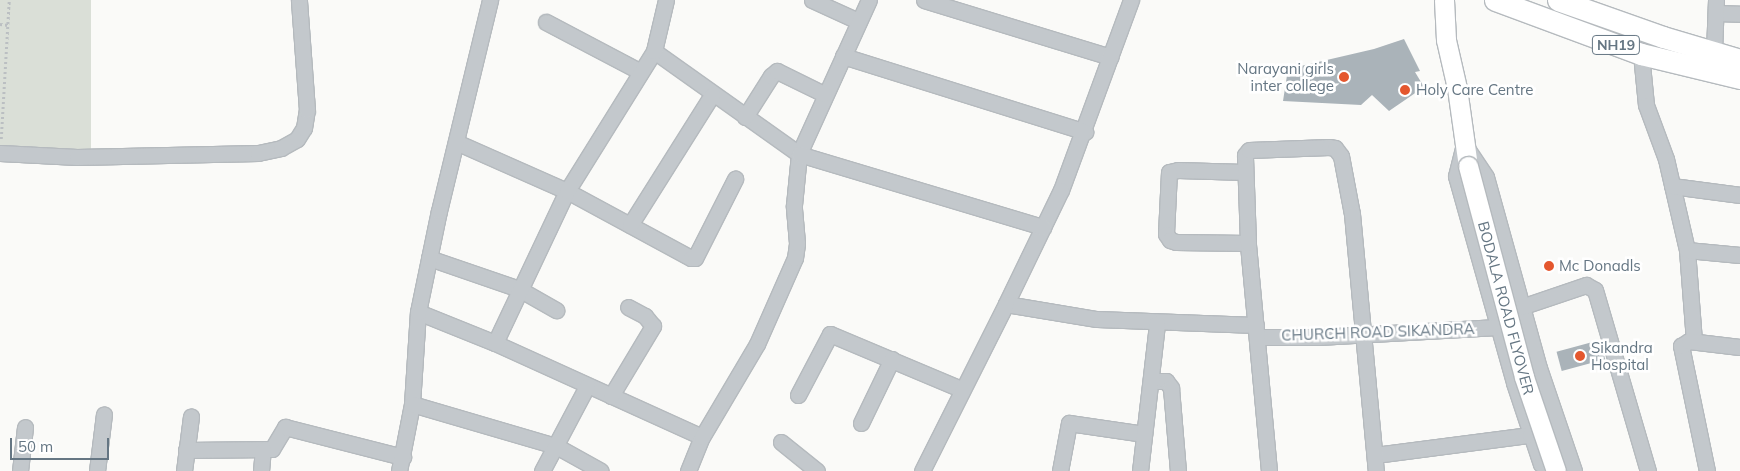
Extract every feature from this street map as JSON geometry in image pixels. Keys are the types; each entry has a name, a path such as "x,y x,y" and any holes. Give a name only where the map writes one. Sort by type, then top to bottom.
{"highway":[{"name":"NH19","path":"1496,0 1641,54 1740,78"},
{"name":"NH19","path":"1558,0 1740,60"}],"main road":[{"name":"BODALA ROAD FLYOVER","path":"1444,0 1446,40 1457,88 1468,166 1519,360 1556,471"}],"street":[{"path":"2,146 77,157 258,153 281,148 297,139 304,128 306,110 299,0"},
{"path":"186,450 263,450 274,448 284,427 401,464 412,404 418,312 490,0"},
{"path":"495,343 567,191 639,71 654,51 666,0"},
{"path":"812,0 858,21"},
{"path":"688,471 702,437 757,344 795,258 798,243 795,188 799,154 824,94 869,0"},
{"path":"924,0 1111,57"},
{"path":"922,471 1043,227 1085,132 1131,0"},
{"path":"1714,52 1716,6 1740,14"},
{"path":"546,22 639,71"},
{"path":"654,51 712,95 799,154 1043,227"},
{"path":"1641,54 1646,105 1666,159 1687,250 1694,341"},
{"path":"843,56 1085,132"},
{"path":"745,117 771,76 777,71 824,94"},
{"path":"630,225 712,95"},
{"path":"458,143 567,191 695,258 735,179"},
{"path":"1464,144 1486,177 1521,307 1574,471"},
{"path":"1464,144 1456,176 1530,435 1541,464 1563,471"},
{"path":"1269,471 1248,243 1245,155 1249,150 1329,147 1339,152 1352,214 1376,471"},
{"path":"1245,172 1178,170 1169,172 1166,234 1170,240 1176,242 1248,243"},
{"path":"1672,186 1740,195"},
{"path":"1687,250 1740,255"},
{"path":"429,258 519,289 556,310"},
{"path":"1521,307 1586,285 1595,290 1648,471"},
{"name":"CHURCH ROAD SIKANDRA","path":"1006,304 1097,319 1256,331 1364,334 1498,327"},
{"path":"611,396 653,326 646,316 628,307"},
{"path":"418,312 495,343 702,437"},
{"path":"1140,471 1157,323"},
{"path":"798,394 830,334 961,390"},
{"path":"1707,471 1682,353 1684,343 1694,341 1740,347"},
{"path":"861,423 892,359"},
{"path":"1151,382 1166,382 1171,388 1178,471"},
{"path":"542,471 587,386"},
{"path":"412,404 556,446 601,471"},
{"path":"97,471 104,414"},
{"path":"184,471 191,416"},
{"path":"1060,471 1069,423 1144,434"},
{"path":"1375,455 1530,435 1559,423"},
{"path":"20,471 25,427"},
{"path":"781,442 817,471"},
{"path":"261,471 263,450"}],"path":[{"path":"2,146 9,0"},
{"path":"0,24 8,25"}],"shaded area":[{"path":"0,0 91,0 91,150 0,150"}],"building":[{"name":"Narayani girls inter college","path":"1404,39 1420,71 1415,72 1424,87 1389,111 1372,95 1361,105 1283,101 1288,69 1374,49"},
{"path":"1600,340 1605,359 1562,371 1557,352"}],"place":[{"name":"Narayani girls inter college","path":"1344,77"},
{"name":"Holy Care Centre","path":"1405,90"},
{"name":"Mc Donadls","path":"1549,266"},
{"name":"Sikandra Hospital","path":"1580,356"}]}
